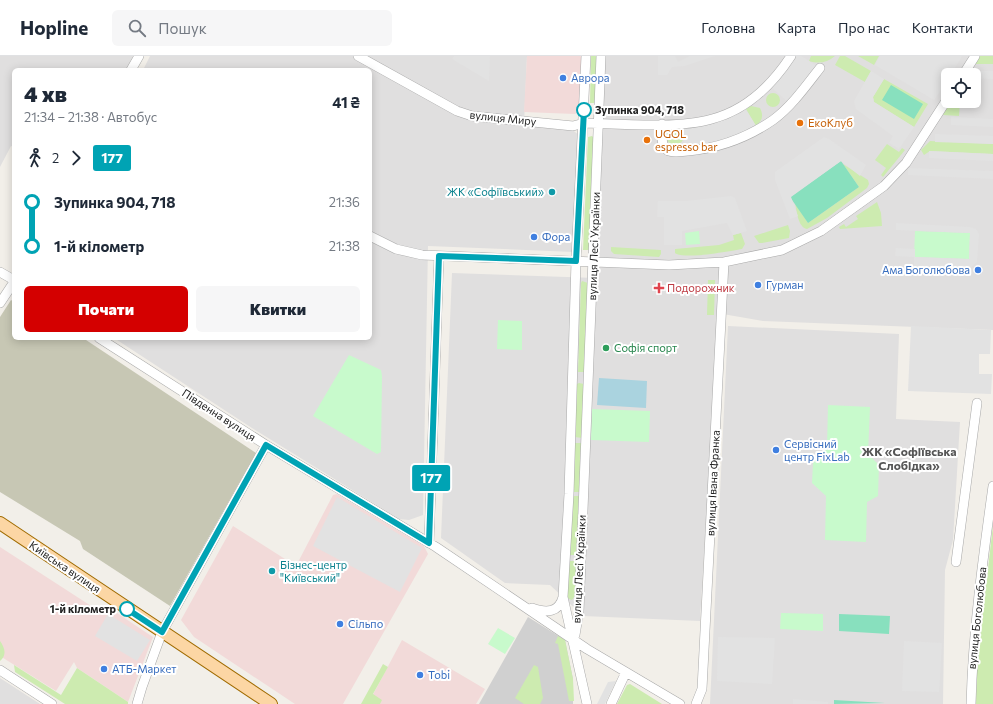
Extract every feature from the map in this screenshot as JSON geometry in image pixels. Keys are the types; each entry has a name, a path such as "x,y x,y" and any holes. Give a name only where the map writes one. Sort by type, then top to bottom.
{"main road":[{"name":"Київська вулиця","path":"0,522 271,704"}],"street":[{"path":"132,68 139,56"},
{"name":"вулиця Миру","path":"358,56 445,106 472,116 573,126 584,123 662,124 712,119 734,110 757,97 769,86 791,56"},
{"name":"вулиця Лесі Українки","path":"574,640 563,598 573,381 576,261 584,123 586,56"},
{"name":"вулиця Лесі Українки","path":"574,640 579,599 594,261 601,56"},
{"path":"967,68 975,56"},
{"path":"662,124 664,146 671,152 717,147 731,143 774,119 798,95 820,68"},
{"path":"372,237 396,249 422,255 669,265 724,262 782,250 821,232 884,186 906,163 942,108"},
{"path":"429,543 439,256"},
{"name":"вулиця Івана Франка","path":"696,704 702,689 724,262"},
{"path":"0,272 12,280"},
{"path":"0,303 12,284"},
{"name":"Південна вулиця","path":"102,340 266,445 429,543 574,640"},
{"path":"573,381 581,378 589,382"},
{"path":"956,562 977,403"},
{"path":"137,704 162,632 266,445"},
{"name":"вулиця Боголюбова","path":"971,704 972,664 980,580 993,486"},
{"path":"563,598 571,603 579,599"},
{"name":"Південна вулиця","path":"523,605 538,610 554,610 562,603 563,598"},
{"path":"574,640 680,704"},
{"path":"574,640 586,701"},
{"path":"0,670 52,704"},
{"path":"610,704 626,672"}],"shaded area":[{"path":"0,56 133,56 127,68 12,68 12,146 0,167"},
{"path":"150,56 527,56 524,125 570,128 580,136 574,252 428,246 423,515 409,520 399,519 252,428 117,340 372,340 372,68 144,68"},
{"path":"454,56 490,56 489,81 452,59"},
{"path":"527,56 582,56 579,112 575,114 524,112"},
{"path":"603,56 993,56 993,330 763,321 717,313 700,621 583,616 550,585 505,583 441,538 452,273 596,278"},
{"path":"658,56 675,56 678,62 690,56 715,56 685,66 672,67 667,75 658,75"},
{"path":"791,56 801,56 820,68 790,104 769,85"},
{"path":"880,56 962,56 955,68 941,68 941,90 934,100 875,65"},
{"path":"871,71 884,79 873,97 874,102 914,127 899,149 889,143 893,136 856,109 854,101"},
{"path":"981,71 993,71 993,79 981,78"},
{"path":"743,105 758,129 699,150 684,146 683,126"},
{"path":"951,117 993,119 993,127 951,125"},
{"path":"935,134 993,136 993,144 935,142"},
{"path":"824,137 866,165 860,176 841,161 791,197 798,216 790,219 775,180 775,172"},
{"path":"929,151 993,154 993,161 929,158"},
{"path":"908,168 993,171 993,179 908,175"},
{"path":"731,196 735,198 747,231 733,235 727,223 682,231 682,245 664,245 664,217 657,217 658,201 686,201"},
{"path":"896,223 970,227 976,229 979,234 977,262 970,268 914,266 914,257 895,256 896,248 915,249 915,257 969,259 970,233 896,230"},
{"path":"11,300 12,340 86,340 256,453 170,606 83,549 80,541 0,492 0,317"},
{"path":"728,326 899,334 896,419 960,422 953,540 945,570 943,704 710,704"},
{"path":"911,326 991,330 990,354 979,354 979,374 992,374 991,394 908,391"},
{"path":"337,494 424,546 428,554 343,704 295,704 194,637 181,620 233,526 296,566 333,495"},
{"path":"337,497 422,548 400,592 313,546"},
{"path":"0,547 102,613 111,609 153,637 128,702 77,668 74,662 56,691 0,656"},
{"path":"108,614 150,640 137,661 95,636"},
{"path":"528,617 565,640 573,679 573,704 479,704"},
{"path":"718,637 775,638 772,684 717,681"},
{"path":"402,640 485,689 476,704 368,704"},
{"path":"904,641 942,643 939,692 902,691"},
{"path":"0,678 40,704 0,704"},
{"path":"616,681 605,704 597,704 608,682"},
{"path":"793,699 828,702 828,704 793,704"}],"green space":[{"path":"591,56 596,56 596,103 590,103"},
{"path":"811,56 835,56 829,60 819,63 809,61"},
{"path":"840,56 845,56 871,71 865,82 835,65"},
{"path":"858,56 879,56 874,65"},
{"path":"979,56 993,56 993,64 975,64"},
{"path":"884,79 928,104 914,127 874,102 873,97"},
{"path":"891,85 923,104 914,119 882,100"},
{"path":"770,93 776,93 780,97 780,103 776,107 770,107 766,103 766,97"},
{"path":"751,106 760,108 762,113 761,120 756,126 746,109"},
{"path":"947,108 960,108 959,116 943,115"},
{"path":"675,127 681,130 684,136 681,142 675,145 669,142 666,136 669,130"},
{"path":"592,136 594,138 589,250 583,250 588,137"},
{"path":"930,141 993,144 993,154 930,151 924,155 921,150"},
{"path":"887,144 899,152 902,148 905,150 883,177 881,175 886,168 875,160"},
{"path":"841,161 859,187 808,223 790,197"},
{"path":"843,164 868,180 869,184 867,188 827,218 807,229 804,228 798,219 795,203 808,223 859,187"},
{"path":"877,202 881,213 882,226 840,229 839,227 844,224 846,227 858,219 856,216"},
{"path":"788,225 790,231 789,238 759,243 754,236"},
{"path":"699,231 700,244 686,245 685,233"},
{"path":"915,231 970,233 969,259 914,257"},
{"path":"741,233 745,244 742,249 688,256 675,253 675,249 719,245 734,240 733,235"},
{"path":"611,247 661,250 661,254 659,257 614,254 611,251"},
{"path":"708,280 715,280 714,315 707,315"},
{"path":"582,281 588,283 585,372 578,372 581,283"},
{"path":"498,320 522,321 522,350 497,349"},
{"path":"349,355 381,370 381,452 377,454 313,416"},
{"path":"577,384 584,384 582,438 575,437"},
{"path":"828,405 870,407 868,454 879,465 878,496 867,502 866,542 825,540 826,496 812,483 813,463 827,447"},
{"path":"592,409 650,411 649,442 591,440"},
{"path":"575,443 581,443 579,492 572,492"},
{"path":"571,496 579,496 576,555 569,555"},
{"path":"993,525 993,704 976,704 977,664"},
{"path":"569,561 576,561 575,596 572,600 567,596"},
{"path":"781,613 823,614 823,631 780,629"},
{"path":"839,614 890,616 889,634 839,631"},
{"path":"498,628 515,638 505,654 488,644"},
{"path":"558,636 565,640 573,679 574,701 569,701 558,644 555,643"},
{"path":"0,641 3,646 4,656 0,661"},
{"path":"383,664 388,667 373,694 382,700 380,704 361,704"},
{"path":"14,665 61,695 77,668 128,702 128,704 65,704 15,672"},
{"path":"534,665 538,667 543,698 540,704 524,704 515,698"},
{"path":"630,684 662,704 617,704 627,685"},
{"path":"834,700 885,703 834,704"}],"water":[{"path":"599,378 647,381 646,408 597,405"}],"bus line":[{"name":"177","path":"127,609 162,632 266,445 429,543 439,256 576,261 584,110"}],"place":[{"name":"Аврора","path":"563,78"},
{"name":"Зупинка 904, 718","path":"584,110"},
{"name":"ЕкоКлуб","path":"800,123"},
{"name":"UGOL espresso bar","path":"647,140"},
{"name":"ЖК «Софіївський»","path":"552,192"},
{"name":"Фора","path":"534,237"},
{"name":"Ама Боголюбова","path":"978,270"},
{"name":"Гурман","path":"758,285"},
{"name":"Подорожник","path":"659,288"},
{"name":"Софія спорт","path":"606,348"},
{"name":"Сервiсний центр FixLab","path":"776,450"},
{"name":"Бізнес-центр \"Київський\"","path":"272,571"},
{"name":"1-й кілометр","path":"127,609"},
{"name":"Сільпо","path":"340,624"},
{"name":"АТБ-Маркет","path":"104,669"},
{"name":"Tobi","path":"420,675"}],"district":[{"name":"ЖК «Софіївська Слобідка»","path":"909,459"}]}
